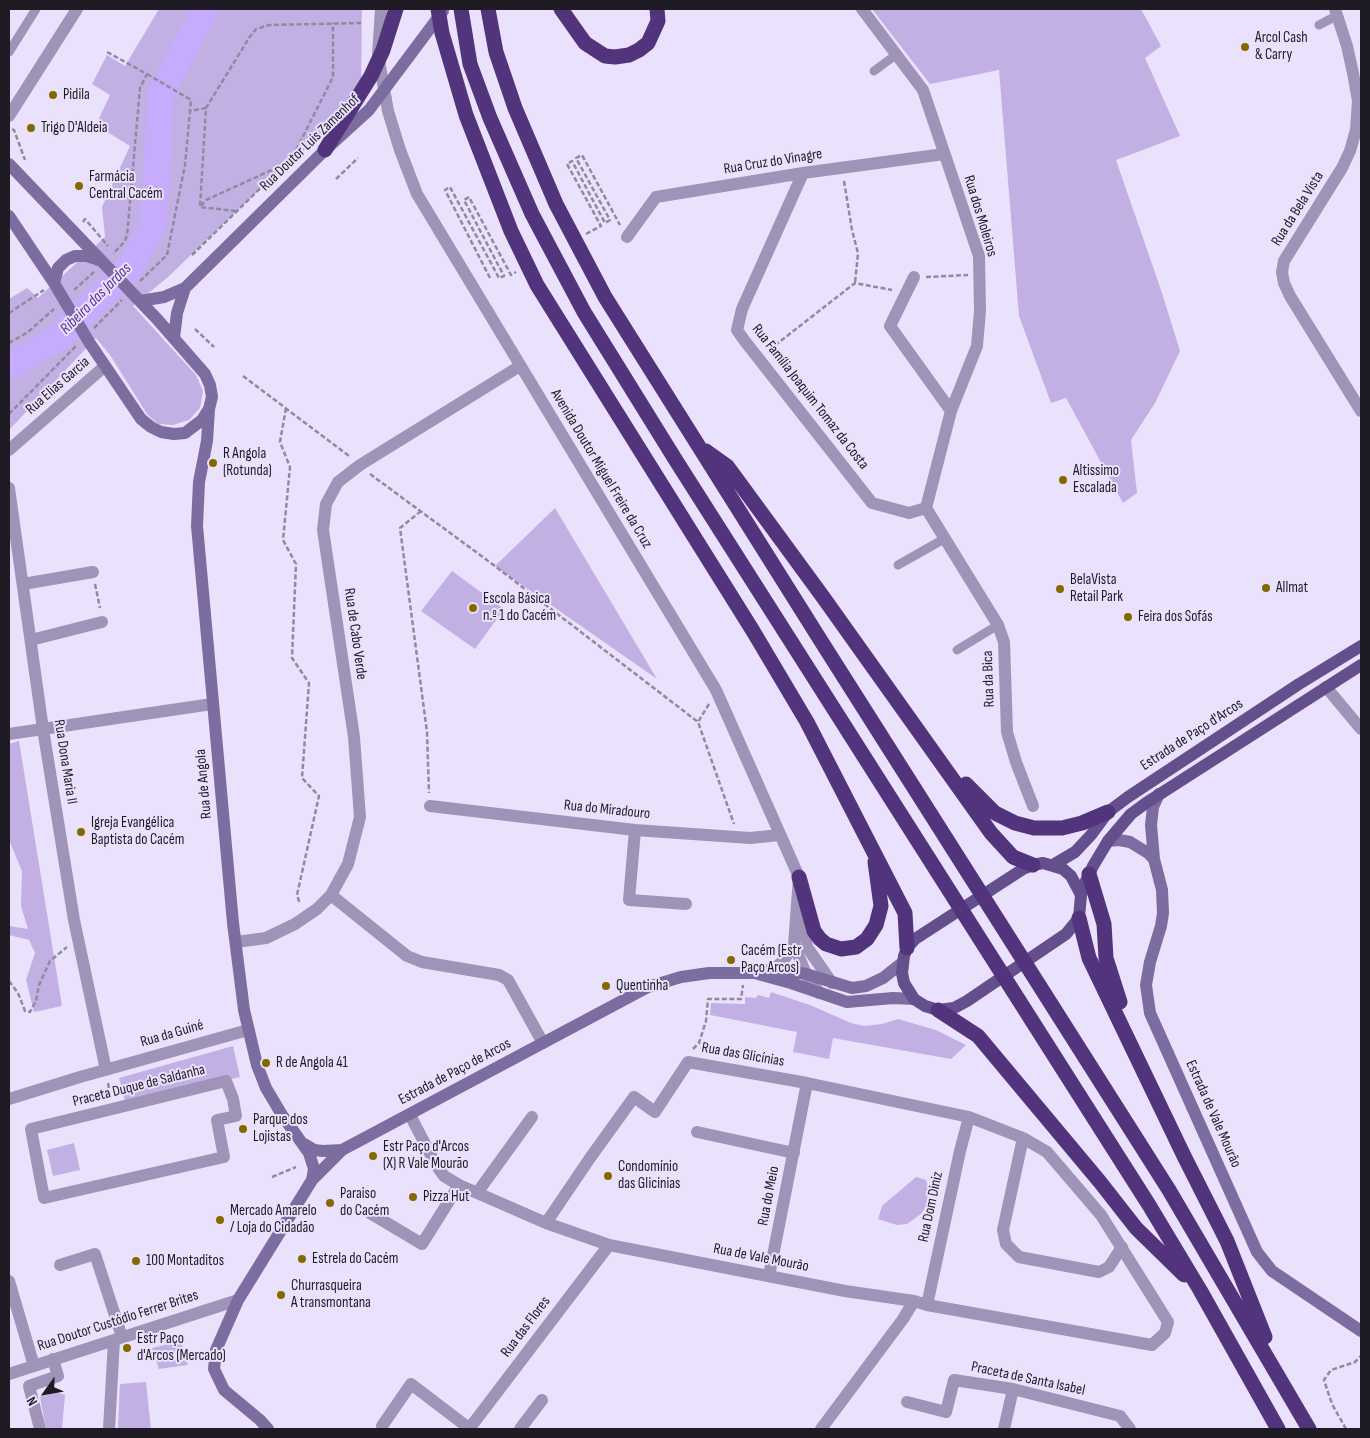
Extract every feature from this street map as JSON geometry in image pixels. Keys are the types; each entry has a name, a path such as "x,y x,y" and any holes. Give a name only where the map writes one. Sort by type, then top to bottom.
{"highway":[{"path":"325,150 371,76 383,50 396,9"},
{"path":"438,9 442,33 466,115 512,231 537,285 753,631 807,722 906,913 908,948"},
{"path":"461,9 470,64 490,118 532,214 584,312 680,468 1149,1205 1200,1290 1278,1429"},
{"path":"488,9 496,52 515,108 556,204 605,297 1164,1182 1282,1380 1309,1429"},
{"path":"561,9 585,44 605,56 615,57 629,55 639,50 648,42 658,21 657,9"},
{"path":"698,446 726,466 1002,846 1013,857 1028,867"},
{"path":"928,746 950,764 986,805 1004,819 1034,828 1062,828 1082,823 1108,812"},
{"path":"799,878 814,931 820,939 826,944 840,949 856,947 867,938 876,925 881,906 874,851"},
{"path":"1088,874 1104,924 1106,958 1112,983 1156,1100"},
{"path":"1079,918 1089,958 1156,1100 1227,1241 1282,1380"},
{"path":"938,1010 978,1036 1136,1228 1200,1290"}],"main road":[{"name":"Estrada de Paço d'Arcos","path":"1053,865 1080,848 1108,812 1158,776 1361,646"},
{"path":"1081,895 1071,876 1063,869 1043,864 1028,867 915,939 908,948 902,963 904,982 914,999 925,1006 938,1010 954,1008 967,1002 1066,934 1079,918 1081,895 1088,874 1108,841 1131,814 1159,794 1361,665"}],"street":[{"path":"11,108 77,9"},
{"name":"Avenida Doutor Miguel Freire da Cruz","path":"381,9 378,54 388,111 417,194 716,690 799,878 794,945 806,974 819,994"},
{"name":"Rua Doutor Luis Zamenhof","path":"185,288 325,150 369,110 445,9"},
{"name":"Rua dos Moleiros","path":"862,9 923,90 979,256 980,311 977,346 951,411 926,508"},
{"name":"Rua da Bela Vista","path":"1336,12 1348,46 1358,101 1356,130 1350,151 1342,168 1284,261 1282,272 1284,283 1290,296 1361,411"},
{"name":"Rua Cruz do Vinagre","path":"627,237 656,197 803,173 944,154"},
{"name":"Rua de Angola","path":"9,164 101,264 140,301 174,338 205,374 210,385 212,397 207,441 199,482 196,526 236,942 248,1030 257,1065 266,1088 282,1115 309,1153 313,1162 312,1180"},
{"name":"Rua Família Joaquim Tomaz da Costa","path":"803,173 742,309 737,330 872,502 909,513 926,508"},
{"path":"9,216 54,284 89,342 141,419 151,427 162,432 185,433 202,420 210,409"},
{"path":"54,284 58,268 66,260 75,256 87,256 101,264"},
{"path":"914,277 890,326 951,411"},
{"path":"140,301 164,297 185,288"},
{"path":"174,338 177,313 185,288"},
{"name":"Rua Elias Garcia","path":"9,450 105,366"},
{"name":"Rua de Cabo Verde","path":"236,942 266,938 296,924 331,895 348,864 360,817 354,738 323,530 326,504 338,482 360,465 520,366"},
{"name":"Rua Dona Maria II","path":"9,488 43,728 78,938 106,1070"},
{"name":"Rua da Bica","path":"926,508 998,625 1004,642 1008,732 1016,762 1033,806"},
{"path":"23,584 93,572"},
{"path":"31,640 102,622"},
{"path":"1326,688 1361,729"},
{"path":"9,734 212,704"},
{"name":"Estrada de Vale Mourão","path":"1159,794 1154,801 1151,814 1154,859 1162,890 1163,913 1160,933 1150,962 1146,985 1150,1013 1257,1252 1272,1271 1361,1331"},
{"name":"Rua do Miradouro","path":"430,806 634,830 739,837 780,835"},
{"path":"634,830 629,900 686,904"},
{"path":"1108,841 1130,842 1140,847 1154,859"},
{"path":"331,895 407,956 422,962 498,974 508,980 543,1043"},
{"path":"806,906 804,924 806,947 832,983"},
{"path":"774,969 783,961 794,945"},
{"path":"756,973 774,969 806,974 852,988 866,986 883,978 902,963"},
{"name":"Estrada de Paço de Arcos","path":"268,1429 224,1390 214,1370 216,1350 238,1300 312,1180 342,1150 648,987 681,977 709,973 756,973"},
{"path":"756,973 847,1002 893,998 914,999"},
{"name":"Rua da Guiné","path":"9,1099 39,1095 106,1070 248,1030"},
{"name":"Rua das Glicínias","path":"546,1223 634,1097 655,1112 688,1062 807,1083 969,1117 1023,1138 1047,1152 1101,1215 1168,1322 1165,1333 1152,1345"},
{"name":"Praceta Duque de Saldanha","path":"226,1081 233,1099 236,1116 217,1120 224,1157 44,1198 31,1129 112,1109 226,1081"},
{"name":"Rua do Meio","path":"769,1276 807,1083"},
{"name":"Rua de Vale Mourão","path":"410,1114 436,1165 444,1176 459,1185 546,1223 609,1245 845,1291 914,1301 927,1305 1152,1345"},
{"path":"477,1193 532,1117"},
{"name":"Rua Dom Diniz","path":"927,1305 969,1117"},
{"name":"Rua do Meio","path":"697,1132 794,1152"},
{"path":"1023,1138 1003,1230 1006,1244 1019,1257 1099,1272 1108,1268 1122,1247"},
{"path":"301,1143 314,1150 342,1150"},
{"path":"370,1213 422,1244 459,1185"},
{"name":"Rua das Flores","path":"469,1429 609,1245"},
{"path":"60,1265 102,1252 118,1338 109,1429"},
{"path":"9,1281 34,1366"},
{"name":"Rua Doutor Custódio Ferrer Brites","path":"9,1374 238,1300"},
{"path":"820,1429 903,1319 914,1301"},
{"path":"40,1429 29,1386 58,1376 54,1360"},
{"name":"Praceta de Santa Isabel","path":"907,1402 946,1412 954,1380 1013,1389 1120,1416 1130,1429"},
{"path":"382,1426 410,1384 469,1429"},
{"path":"1004,1429 1013,1389"},
{"path":"520,1429 542,1400"}],"lane":[{"path":"9,52 36,9"},
{"path":"1319,26 1336,12"},
{"path":"874,71 897,54"},
{"path":"898,566 944,538"},
{"path":"956,650 998,625"}],"path":[{"path":"192,255 294,154 333,77 334,23"},
{"path":"200,207 206,108 256,29 269,25 361,23"},
{"path":"106,52 191,100 190,111"},
{"path":"68,296 119,249 126,236 140,88 147,74"},
{"path":"336,179 358,158"},
{"path":"200,207 206,200 285,164"},
{"path":"758,359 855,283 858,253 852,230 842,168"},
{"path":"200,207 236,211"},
{"path":"914,277 979,275"},
{"path":"855,283 906,292"},
{"path":"9,313 54,284"},
{"path":"9,342 28,332 54,309"},
{"path":"195,329 214,347"},
{"path":"243,376 350,456"},
{"path":"286,408 280,442 290,467 283,540 296,564 292,658 309,684 302,778 319,796 297,895 306,917"},
{"path":"366,470 495,566 698,722 739,837"},
{"path":"421,511 400,528 427,732 430,806"},
{"path":"93,572 102,622"},
{"path":"698,722 716,690"},
{"path":"9,981 18,993 25,1011 30,1012 50,961 78,938"},
{"path":"688,1062 693,1047 699,1043 706,1021 708,999 741,999"},
{"path":"106,1070 112,1109"},
{"path":"272,1177 296,1167"},
{"path":"1346,1429 1332,1404 1324,1380 1331,1370 1355,1362 1361,1356"}],"shaded area":[{"path":"159,9 362,9 361,89 327,133 285,165 168,277 133,306 196,375 203,391 200,408 189,420 173,425 158,424 147,414 110,355 96,338 9,430 9,299 27,288 38,298 105,237 102,207 130,146 96,125 110,95 92,84 107,55 125,66"},
{"path":"872,9 1141,9 1161,46 1145,58 1180,136 1116,160 1180,351 1155,403 1131,440 1137,493 1123,503 1066,398 1051,403 1019,316 999,70 930,84"},
{"path":"555,508 657,679 495,566"},
{"path":"452,571 504,609 475,649 421,611"},
{"path":"19,741 62,1006 34,1012 26,980 35,953 29,940 9,935 9,926 28,929 21,906 22,871 9,840 9,744"},
{"path":"771,992 810,1005 851,1023 864,1026 882,1024 898,1019 936,1030 966,1045 951,1059 833,1038 829,1059 793,1052 797,1032 710,1015 711,1003 745,1004 745,997 756,998 758,995 769,998"},
{"path":"233,1046 240,1077 126,1105 119,1078"},
{"path":"74,1143 80,1170 53,1176 47,1150"},
{"path":"916,1177 926,1180 928,1186 927,1205 921,1214 907,1224 897,1225 878,1219 882,1206"},
{"path":"181,1341 188,1365 159,1369 152,1348"},
{"path":"146,1382 151,1429 118,1429 120,1384"},
{"path":"57,1392 65,1395 62,1429 46,1429 40,1397"}],"waterway":[{"name":"Ribeira das Jardas","path":"9,367 58,338 131,266 153,225 161,93 206,9"}],"place":[{"name":"Arcol Cash & Carry","path":"1245,47"},
{"name":"Pidila","path":"53,95"},
{"name":"Trigo D'Aldeia","path":"31,128"},
{"name":"Farmácia Central Cacém","path":"79,186"},
{"name":"R Angola (Rotunda)","path":"213,463"},
{"name":"Altissimo Escalada","path":"1063,480"},
{"name":"Allmat","path":"1266,588"},
{"name":"BelaVista Retail Park","path":"1060,589"},
{"name":"Escola Básica n.º 1 do Cacém","path":"473,608"},
{"name":"Feira dos Sofás","path":"1128,617"},
{"name":"Igreja Evangélica Baptista do Cacém","path":"81,832"},
{"name":"Cacém (Estr Paço Arcos)","path":"731,960"},
{"name":"Quentinha","path":"606,986"},
{"name":"R de Angola 41","path":"266,1063"},
{"name":"Parque dos Lojistas","path":"243,1129"},
{"name":"Estr Paço d'Arcos (X) R Vale Mourão","path":"373,1156"},
{"name":"Condomínio das Glicinias","path":"608,1176"},
{"name":"Pizza Hut","path":"413,1197"},
{"name":"Paraiso do Cacém","path":"330,1203"},
{"name":"Mercado Amarelo / Loja do Cidadão","path":"220,1220"},
{"name":"Estrela do Cacém","path":"302,1259"},
{"name":"100 Montaditos","path":"136,1261"},
{"name":"Churrasqueira A transmontana","path":"281,1295"},
{"name":"Estr Paço d'Arcos (Mercado)","path":"127,1348"}]}
